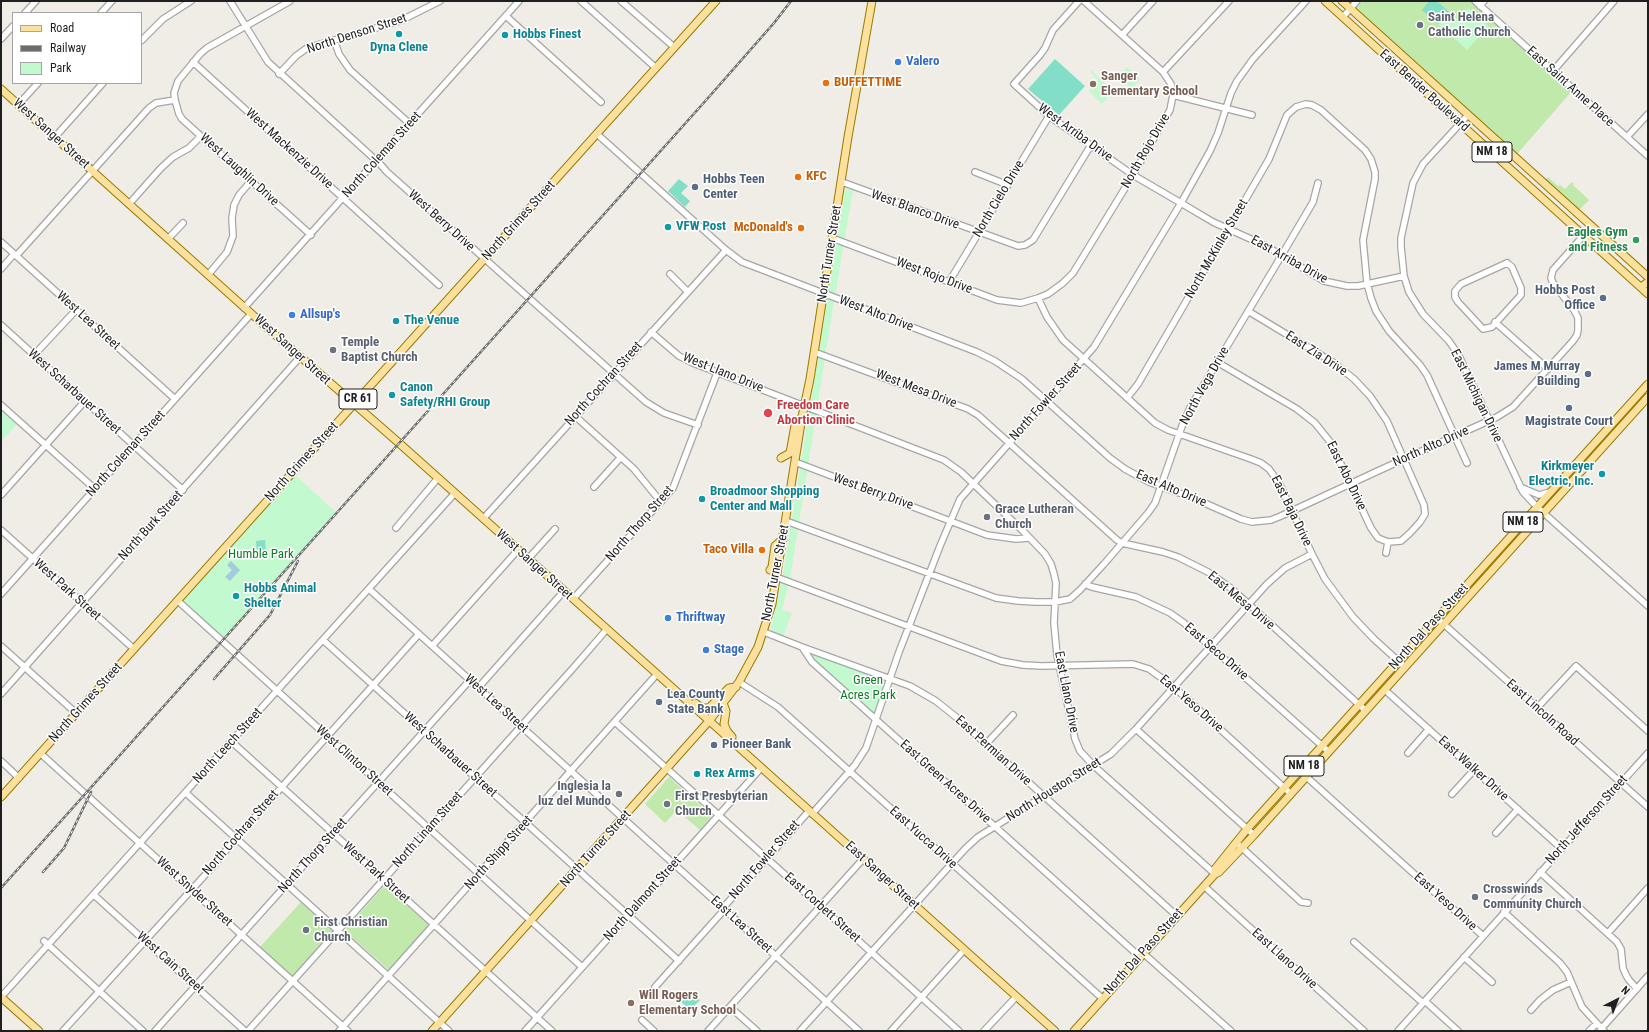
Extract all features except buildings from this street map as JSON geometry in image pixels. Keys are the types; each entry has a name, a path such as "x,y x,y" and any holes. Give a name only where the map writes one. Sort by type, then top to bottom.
{"main road":[{"name":"North Grimes Street","path":"1,797 716,1"},
{"name":"North Turner Street","path":"432,1031 623,819 724,703 737,685 753,657 764,632 772,604 783,540 802,417 872,1"},
{"name":"NM 18","path":"1325,1 1343,17"},
{"name":"NM 18","path":"1342,1 1351,8"},
{"name":"East Bender Boulevard","path":"1351,8 1648,277"},
{"name":"East Bender Boulevard","path":"1343,17 1648,294"},
{"name":"West Sanger Street","path":"2,91 709,721"},
{"path":"1641,288 1648,282"},
{"name":"North Dal Paso Street","path":"1074,1031 1214,874 1219,872 1239,845 1247,829 1648,384"},
{"name":"North Dal Paso Street","path":"1239,845 1254,835 1648,397"},
{"path":"781,458 790,453 795,425 802,417"},
{"path":"770,570 772,567 775,546 783,540"},
{"path":"682,697 691,700 702,708 709,708 728,688 737,685"},
{"path":"724,703 726,711 724,724 727,731 755,759 759,766"},
{"name":"East Sanger Street","path":"709,721 1055,1031"},
{"path":"1,997 39,1031"}],"street":[{"path":"26,12 36,1"},
{"path":"102,12 112,1"},
{"path":"142,40 162,19 191,1"},
{"name":"West Berry Drive","path":"230,1 261,54 279,74 387,172 613,374 654,408 698,425"},
{"path":"1,269 149,108 156,103 175,100 174,93 178,81 193,62 207,48 290,1"},
{"name":"North Denson Street","path":"279,74 302,51 313,46 400,21 440,1"},
{"name":"North Coleman Street","path":"244,308 520,1"},
{"path":"581,1 656,68"},
{"path":"621,1 674,47"},
{"name":"West Arriba Drive","path":"1079,1 1053,30 1040,56 1014,84 1049,116 1091,146 1133,175 1181,203"},
{"path":"1084,1 1164,72 1171,84 1173,95 1252,115"},
{"path":"1122,35 1153,1"},
{"path":"1164,72 1229,1"},
{"name":"North Fowler Street","path":"655,987 767,859 850,771 866,748 929,574 960,499 1084,359 1106,328 1181,203 1215,142 1231,93 1244,70 1306,1"},
{"path":"1343,17 1357,1"},
{"name":"East Saint Anne Place","path":"1474,1 1482,3 1552,71 1648,156"},
{"path":"1552,71 1614,1"},
{"path":"506,16 601,102"},
{"path":"1,40 12,27"},
{"path":"334,40 339,54 350,70 410,124"},
{"name":"West Mackenzie Drive","path":"193,62 439,285"},
{"path":"18,105 37,84"},
{"path":"55,137 103,84"},
{"name":"North Rojo Drive","path":"1038,298 1055,289 1073,273 1133,175 1170,110 1173,95"},
{"name":"West Laughlin Drive","path":"175,100 181,117 311,235"},
{"name":"North McKinley Street","path":"1127,398 1138,384 1229,230 1269,159 1287,115 1296,107 1306,104 1312,105 1321,110 1365,150 1374,166 1375,172 1373,189 1363,240 1367,284"},
{"path":"1627,137 1648,114"},
{"name":"East Michigan Drive","path":"1468,115 1423,164 1413,183 1401,238 1401,256 1404,276 1412,298 1423,314 1449,341 1459,356 1520,487 1537,507 1648,606"},
{"name":"North Cielo Drive","path":"949,282 1049,116"},
{"name":"West Alto Drive","path":"597,134 726,250 752,268 977,352 995,361 1022,379 1047,401"},
{"path":"129,204 161,168 189,148 201,136"},
{"name":"West Blanco Drive","path":"842,182 1012,245 1025,245 1033,240 1091,146"},
{"path":"975,172 1008,184"},
{"path":"208,274 227,252 233,236 232,218 234,205 251,181"},
{"name":"North Vega Drive","path":"1055,602 1070,599 1152,508 1179,434 1191,406 1313,202 1318,183"},
{"name":"East Arriba Drive","path":"1181,203 1229,230 1282,255 1331,284 1346,286 1367,284 1404,276"},
{"path":"168,239 183,223"},
{"name":"North Alto Drive","path":"1292,511 1405,458 1490,421 1513,407 1573,341 1578,330 1578,318 1574,310 1553,283 1552,274 1553,270 1592,226"},
{"name":"West Rojo Drive","path":"832,238 1002,301 1021,303 1038,298"},
{"name":"West Lea Street","path":"1,242 175,399"},
{"name":"North Cochran Street","path":"483,519 726,250"},
{"path":"1507,263 1512,267 1521,288 1521,295 1496,322 1492,327 1484,329 1458,302 1454,291 1461,284 1507,263"},
{"path":"670,274 688,292"},
{"path":"1367,284 1376,311 1382,322 1394,338 1420,365 1427,375 1467,464"},
{"name":"East Baja Drive","path":"1038,298 1047,318 1063,340 1155,423 1179,434 1261,463 1276,477 1325,579 1353,617 1374,639 1405,667"},
{"path":"34,355 76,310"},
{"name":"East Zia Drive","path":"1248,312 1327,359 1354,379 1370,396 1387,421 1405,458 1425,509 1423,517 1410,534 1401,540 1388,542"},
{"name":"North Coleman Street","path":"1,594 251,314"},
{"path":"1496,322 1548,369"},
{"name":"West Scharbauer Street","path":"1,325 183,490"},
{"name":"West Llano Drive","path":"651,332 679,356 717,373 937,456 951,464 972,484"},
{"name":"West Mesa Drive","path":"814,352 968,409 986,421 1009,442"},
{"name":"North Burk Street","path":"1,694 300,357"},
{"name":"East Abo Drive","path":"1217,362 1297,409 1315,423 1331,443 1374,533 1378,538 1388,542"},
{"name":"North Thorp Street","path":"573,599 674,486 717,373"},
{"path":"1,495 85,401"},
{"name":"East Alto Drive","path":"1047,401 1116,462 1137,476 1241,519 1252,522 1271,520 1292,511"},
{"path":"1,405 95,489"},
{"path":"575,416 643,478 661,502"},
{"name":"East Mesa Drive","path":"1009,442 1122,543 1163,552 1189,561 1215,577 1248,604 1366,711"},
{"path":"594,487 621,457"},
{"name":"West Berry Drive","path":"795,462 987,535 1016,539 1029,538"},
{"path":"396,528 438,478"},
{"name":"East Llano Drive","path":"972,484 1045,554 1053,569 1056,583 1054,627 1060,665 1077,747 1094,766 1214,874"},
{"path":"1520,487 1539,495 1551,492"},
{"name":"North Leech Street","path":"1,997 46,943 94,895 455,494"},
{"path":"786,521 982,594 996,598 1018,601 1055,602"},
{"path":"528,559 555,529"},
{"name":"West Park Street","path":"1,530 134,649"},
{"path":"1386,553 1388,542"},
{"path":"432,646 518,550"},
{"name":"North Houston Street","path":"800,1031 951,863 971,843 1094,766 1117,749 1267,584 1284,568 1312,554"},
{"name":"East Yeso Drive","path":"776,577 1001,661 1023,665 1133,664 1154,672 1174,687 1291,794"},
{"name":"East Seco Drive","path":"1085,584 1136,597 1154,605 1184,623 1329,752"},
{"name":"West Lea Street","path":"369,589 623,819"},
{"path":"478,688 564,591"},
{"name":"West Clinton Street","path":"178,601 582,967"},
{"name":"East Lincoln Road","path":"1437,618 1648,807"},
{"name":"North Linam Street","path":"247,1031 430,829 607,629"},
{"path":"764,632 802,646"},
{"name":"North Cochran Street","path":"63,1031 419,634"},
{"name":"West Scharbauer Street","path":"323,640 679,961"},
{"path":"1,646 76,714"},
{"name":"East Permian Drive","path":"802,646 910,686 936,701 953,714 1177,916"},
{"name":"East Green Acres Drive","path":"802,646 812,662 995,827 1231,1031"},
{"path":"1538,708 1576,666 1648,731"},
{"name":"North Shipp Street","path":"343,1030 388,976 526,823 657,674"},
{"name":"North Thorp Street","path":"155,1031 288,885 470,680"},
{"name":"East Yucca Drive","path":"737,685 778,707 1103,999"},
{"name":"East Walker Drive","path":"1385,690 1561,848"},
{"path":"986,744 1013,715"},
{"name":"East Corbett Street","path":"615,722 959,1031"},
{"path":"1136,729 1254,835"},
{"path":"1408,753 1429,729"},
{"name":"West Park Street","path":"232,742 552,1031"},
{"name":"West Snyder Street","path":"40,753 242,936 343,1030"},
{"name":"North Jefferson Street","path":"1398,1031 1648,753"},
{"path":"1,762 19,778"},
{"name":"North Dalmont Street","path":"525,1031 719,816 759,766"},
{"path":"1452,794 1474,770"},
{"name":"East Yeso Drive","path":"1300,771 1483,936"},
{"path":"186,793 449,1031"},
{"path":"1496,833 1518,809"},
{"name":"East Lea Street","path":"623,819 859,1031"},
{"path":"1239,845 1301,902 1308,903"},
{"path":"708,1031 863,860"},
{"path":"1540,872 1608,933 1620,946 1623,957 1623,968 1629,980 1637,989"},
{"name":"East Llano Drive","path":"1204,886 1364,1031"},
{"path":"1608,933 1648,888"},
{"name":"West Cain Street","path":"94,895 247,1031"},
{"path":"1504,912 1560,962 1567,972 1582,1007 1602,1030 1648,976"},
{"path":"1354,942 1458,1031"},
{"path":"46,943 143,1031"},
{"path":"892,1031 964,950"},
{"path":"1464,957 1492,982"},
{"path":"1531,1010 1540,1000 1553,990 1571,982"},
{"path":"984,1031 1016,997"},
{"path":"730,1007 757,1031"},
{"path":"642,1020 654,1031"},
{"path":"1589,1031 1596,1024"}],"green space":[{"path":"1363,1 1469,1 1572,91 1517,154 1356,9"},
{"path":"1429,1 1437,1 1449,12 1438,24 1422,10"},
{"path":"1468,8 1489,26 1467,50 1438,24 1448,13 1458,19"},
{"path":"1055,59 1085,86 1059,115 1028,89"},
{"path":"1127,67 1140,79 1132,89 1118,76"},
{"path":"1091,70 1113,91 1102,104 1089,91 1098,80 1090,72"},
{"path":"1548,177 1558,186 1560,185 1565,189 1572,182 1574,184 1573,185 1589,200 1579,210 1545,180"},
{"path":"679,179 688,186 681,193 690,201 685,207 668,191"},
{"path":"845,190 853,190 790,579 782,610 792,613 783,636 775,633 771,629 783,574"},
{"path":"1,408 18,423 1,442"},
{"name":"Humble Park","path":"295,475 337,513 224,639 183,602"},
{"path":"265,540 266,552 257,553 256,541"},
{"name":"Green Acres Park","path":"815,654 885,679 886,683 876,713 873,714 812,659"},
{"path":"669,777 712,816 700,830 677,810 665,823 645,804"},
{"path":"384,886 429,925 429,928 389,970 346,932 346,929"},
{"path":"301,902 332,930 332,934 294,975 291,975 260,947"},
{"path":"689,990 700,1000 690,1010 680,1001"}],"water":[{"path":"231,561 240,570 230,581 225,577 232,570 227,565"}],"railway":[{"path":"1,888 708,98 774,23 791,1"},
{"path":"214,679 270,615 298,561"},
{"path":"43,872 64,848 91,792"}],"place":[{"name":"Saint Helena Catholic Church","path":"1420,25"},
{"name":"Dyna Clene","path":"399,34"},
{"name":"Hobbs Finest","path":"505,35"},
{"name":"Valero","path":"898,62"},
{"name":"BUFFETTIME","path":"826,83"},
{"name":"Sanger Elementary School","path":"1093,84"},
{"name":"KFC","path":"798,177"},
{"name":"Hobbs Teen Center","path":"695,187"},
{"name":"VFW Post","path":"668,227"},
{"name":"McDonald's","path":"801,228"},
{"name":"Eagles Gym and Fitness","path":"1636,240"},
{"name":"Hobbs Post Office","path":"1603,298"},
{"name":"Allsup's","path":"292,315"},
{"name":"The Venue","path":"396,321"},
{"name":"Temple Baptist Church","path":"333,350"},
{"name":"James M Murray Building","path":"1588,374"},
{"name":"Canon Safety/RHI Group","path":"392,395"},
{"name":"Magistrate Court","path":"1569,408"},
{"name":"Freedom Care Abortion Clinic","path":"768,413"},
{"name":"Kirkmeyer Electric, Inc.","path":"1602,474"},
{"name":"Broadmoor Shopping Center and Mall","path":"702,499"},
{"name":"Grace Lutheran Church","path":"987,517"},
{"name":"Taco Villa","path":"762,550"},
{"name":"Hobbs Animal Shelter","path":"236,596"},
{"name":"Thriftway","path":"668,618"},
{"name":"Stage","path":"706,650"},
{"name":"Lea County State Bank","path":"659,702"},
{"name":"Pioneer Bank","path":"714,745"},
{"name":"Rex Arms","path":"697,774"},
{"name":"Inglesia la luz del Mundo","path":"619,794"},
{"name":"First Presbyterian Church","path":"667,804"},
{"name":"Crosswinds Community Church","path":"1475,897"},
{"name":"First Christian Church","path":"306,930"},
{"name":"Will Rogers Elementary School","path":"631,1003"}]}
